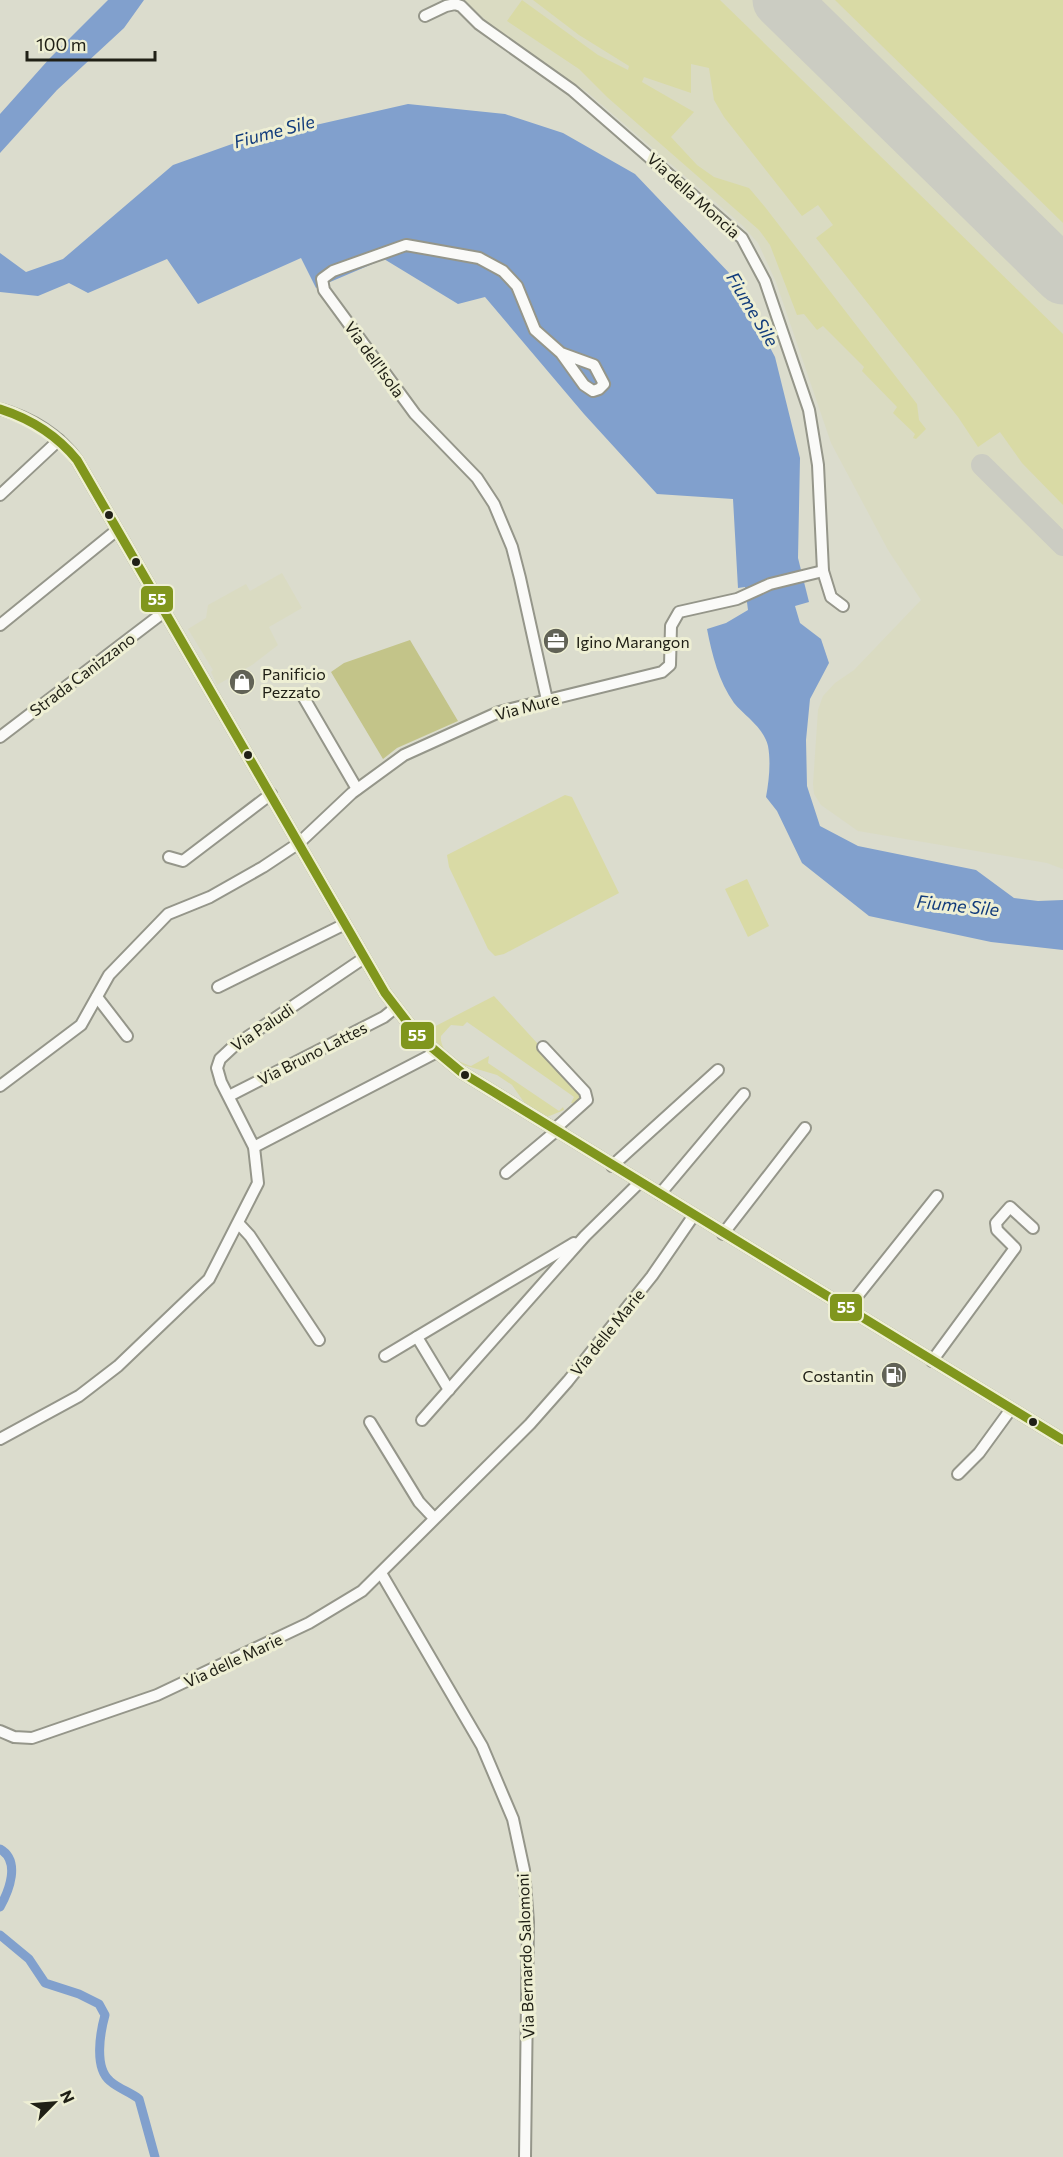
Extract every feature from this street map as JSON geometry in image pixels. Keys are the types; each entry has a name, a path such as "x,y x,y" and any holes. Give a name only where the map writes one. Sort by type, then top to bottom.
{"street":[{"name":"Via della Moncia","path":"425,16 446,6 455,4 461,6 479,24 572,90 742,238 752,252 765,281 812,423 818,465 823,571 831,597 843,606"},
{"name":"Via dell'Isola","path":"547,700 515,558 494,504 477,478 415,414 324,290 322,279 333,271 406,245 479,258 503,271 517,286 535,330 561,353"},
{"path":"0,409 33,422 59,440 77,460 364,958 395,1008 435,1053 612,1166 1063,1440"},
{"path":"0,495 59,440"},
{"path":"0,626 117,530"},
{"name":"Via Mure","path":"0,1086 81,1025 109,975 168,914 210,897 263,867 298,843 357,789 404,755 500,712 666,670 670,661 670,626 676,614 742,597 767,585 823,571"},
{"name":"Strada Canizzano","path":"0,737 164,612"},
{"path":"304,698 357,789"},
{"path":"169,857 183,861 271,795"},
{"path":"218,987 345,924"},
{"name":"Via Paludi","path":"0,1439 79,1396 118,1366 209,1279 258,1183 254,1147 217,1068 223,1055 364,958"},
{"path":"97,997 127,1036"},
{"name":"Via Bruno Lattes","path":"229,1096 384,1017 395,1008"},
{"path":"506,1173 556,1131 587,1097 543,1047"},
{"path":"254,1147 435,1053"},
{"path":"612,1166 718,1070"},
{"path":"660,1194 744,1094"},
{"path":"723,1234 805,1128"},
{"path":"422,1420 585,1236 640,1182"},
{"path":"847,1309 937,1196"},
{"path":"932,1361 1015,1248 997,1230 996,1222 1010,1207 1033,1228"},
{"name":"Via delle Marie","path":"0,1731 14,1737 32,1738 157,1695 259,1648 348,1602 381,1573 530,1424 568,1381 652,1276 694,1215"},
{"path":"239,1224 250,1236 319,1340"},
{"path":"385,1356 585,1236"},
{"path":"417,1337 449,1390"},
{"path":"958,1474 980,1453 1011,1409"},
{"path":"370,1422 419,1502 434,1518"},
{"name":"Via Bernardo Salomoni","path":"381,1573 482,1746 513,1819 524,1870 528,1922 525,2157"}],"shaded area":[{"path":"464,0 1063,0 1063,869 1047,863 858,831 821,805 814,794 813,784 818,710 823,696 835,683 854,670 921,600 888,550 831,443 776,282 758,243 742,225 587,92 492,26"},
{"path":"282,573 302,608 269,627 278,645 252,665 217,685 211,672 213,670 188,629 206,618 208,605 246,584 250,591"}],"green space":[{"path":"522,0 598,55 628,70 629,66 579,35 533,0 720,0 1063,334 1063,505 1022,463 1000,432 978,447 958,417 816,238 833,225 818,205 802,216 724,117 714,100 709,68 691,64 691,93 644,77 642,82 694,112 671,137 697,165 714,177 749,188 765,207 917,404 919,420 926,429 916,439 913,438 915,434 893,413 897,407 862,371 864,367 823,326 817,330 804,314 797,315 770,245 759,230 607,97 579,69 507,21"},
{"path":"835,0 1063,0 1063,223"},
{"path":"410,640 458,721 397,748 383,759 331,672 344,663"},
{"path":"565,795 572,797 619,893 504,954 495,956 488,949 449,867 447,855"},
{"path":"747,879 769,926 748,937 725,889"},
{"path":"494,996 581,1091 583,1098 576,1104 571,1103 574,1097 467,1022 463,1026 451,1025 441,1036 443,1046 450,1055 471,1066 489,1056 488,1063 559,1111 563,1107 564,1110 547,1117 526,1105 512,1085 497,1075 460,1064 424,1032"}],"water":[{"path":"108,0 144,0 124,28 57,90 0,153 0,114 50,58"},
{"name":"Fiume Sile","path":"408,104 505,114 563,133 635,174 733,277 775,357 800,458 798,558 809,602 795,606 800,623 821,639 829,663 810,699 806,740 807,786 820,826 858,846 976,870 1014,898 1038,901 1063,900 1063,950 991,942 869,916 802,863 777,811 766,797 769,752 766,740 734,703 724,686 711,649 707,629 726,623 748,610 745,587 738,588 733,499 657,494 584,414 485,297 458,304 384,259 316,288 301,258 198,304 167,259 88,293 69,283 38,296 0,292 0,253 26,272 63,259 173,165 232,144"}],"waterway":[{"path":"0,1849 6,1854 12,1868 7,1893 0,1907"},
{"path":"0,1935 29,1959 45,1983 79,1994 99,2004 105,2015 100,2040 102,2068 110,2081 139,2099 155,2157"}],"taxiway":[{"path":"982,465 1063,545"}],"runway":[{"path":"781,0 1063,276"}],"transit line":[{"name":"55","path":"0,409 42,428 60,442 77,460 385,993 418,1036 461,1072 1063,1440"}],"place":[{"name":"Igino Marangon","path":"556,641"},
{"name":"Panificio Pezzato","path":"242,682"},
{"name":"Costantin","path":"894,1375"}]}
